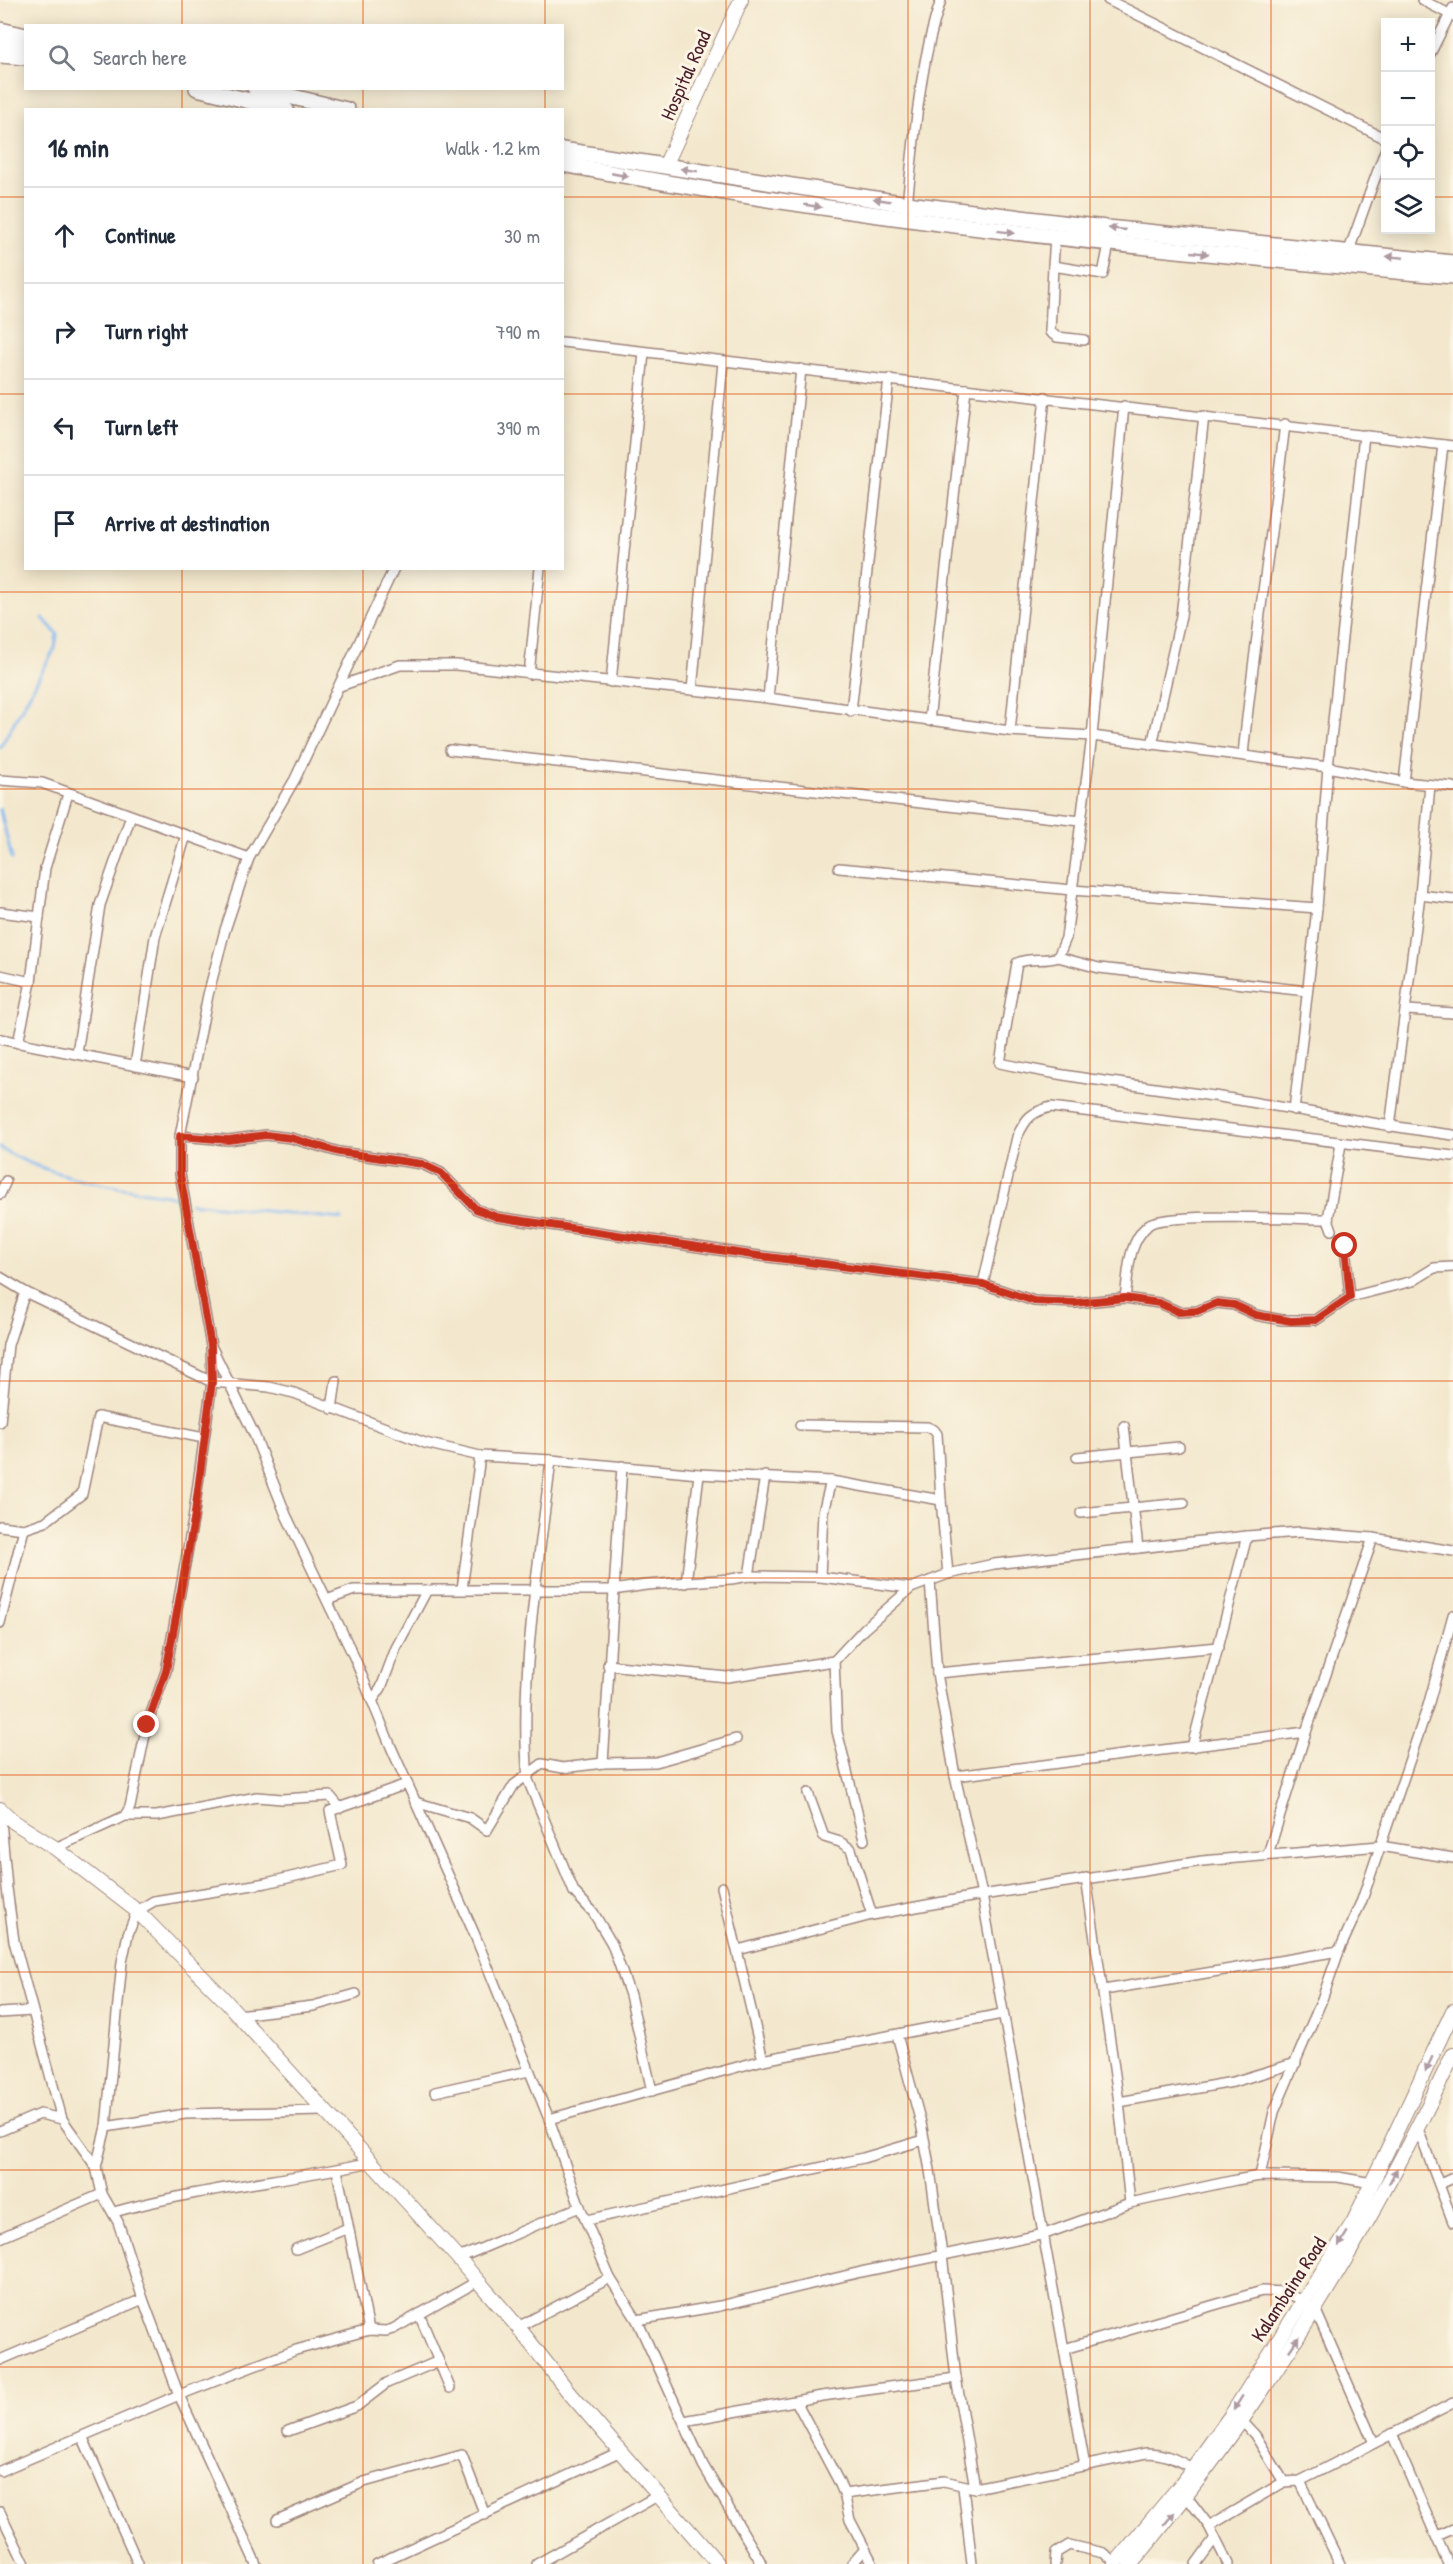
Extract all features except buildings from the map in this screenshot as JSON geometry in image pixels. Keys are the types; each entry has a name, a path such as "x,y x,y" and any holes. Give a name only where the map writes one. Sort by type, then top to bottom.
{"main road":[{"name":"Hospital Road","path":"665,166 741,0"},
{"path":"0,30 24,36"},
{"path":"0,43 24,49"},
{"path":"0,55 24,57"},
{"path":"205,90 278,108"},
{"path":"263,90 339,108"},
{"path":"564,150 907,204 1087,226 1453,263"},
{"path":"564,164 662,183 890,217 1055,238 1453,276"},
{"path":"4,1818 55,1848 137,1911 238,2015 518,2327 567,2391 659,2495 713,2563"},
{"name":"Kalambaina Road","path":"1116,2563 1232,2414 1354,2221 1453,2011"},
{"name":"Kalambaina Road","path":"1131,2564 1187,2497 1243,2422 1316,2311 1365,2228 1418,2129 1453,2055"}],"street":[{"path":"907,204 923,72 933,24 941,0"},
{"path":"1108,0 1381,136"},
{"path":"1422,0 1452,13 1435,46"},
{"path":"1348,253 1381,162"},
{"path":"1055,238 1050,332 1057,337 1084,340"},
{"path":"1053,266 1103,274 1109,244"},
{"path":"564,342 1285,424 1448,446 1404,782"},
{"path":"611,682 644,353"},
{"path":"692,690 723,362"},
{"path":"768,698 801,369"},
{"path":"851,711 889,379"},
{"path":"929,721 966,389"},
{"path":"1010,731 1045,397"},
{"path":"1058,957 1066,938 1092,736 1124,406"},
{"path":"1152,745 1181,616 1204,416"},
{"path":"1243,755 1252,668 1266,582 1285,424"},
{"path":"1294,1110 1317,908 1328,767 1364,435"},
{"path":"125,1816 130,1807 147,1725 166,1671 194,1520 212,1382 211,1346 180,1174 180,1136 208,995 222,941 249,858 295,779 393,570"},
{"path":"529,674 540,570"},
{"path":"340,686 400,665 456,665 768,698 1010,731 1092,736 1328,767 1404,782 1453,786"},
{"path":"450,750 1081,821"},
{"path":"0,780 42,783 249,858"},
{"path":"1390,1127 1407,1010 1431,784"},
{"path":"18,1043 31,982 45,868 68,794"},
{"path":"77,1053 99,905 131,816"},
{"path":"135,1066 155,937 186,835"},
{"path":"839,868 1072,890 1317,908"},
{"path":"1420,895 1453,899"},
{"path":"0,912 39,917"},
{"path":"1307,991 1099,968 1058,957 1050,960 1024,960 1017,963 1000,1063 1049,1074 1453,1135"},
{"path":"0,975 31,982"},
{"path":"1407,1010 1453,1013"},
{"path":"0,1039 193,1077"},
{"path":"983,1284 1017,1137 1023,1124 1034,1111 1051,1107 1453,1156"},
{"path":"180,1136 228,1140 266,1135 291,1138 339,1152 422,1164 441,1173 476,1209 497,1217 752,1255 983,1284 1034,1301 1075,1303 1125,1298 1159,1303 1179,1312 1197,1311 1217,1303 1234,1305 1256,1315 1291,1321 1316,1320 1350,1297 1413,1281 1434,1268 1453,1267"},
{"path":"1332,1230 1328,1219 1341,1144"},
{"path":"0,1194 6,1181"},
{"path":"1125,1298 1132,1246 1149,1224 1157,1221 1198,1218 1328,1219"},
{"path":"1345,1246 1350,1297"},
{"path":"0,1277 25,1292 212,1382 294,1393 425,1443 480,1456 551,1460 699,1474 831,1481 941,1500"},
{"path":"0,1422 2,1382 8,1345 25,1292"},
{"path":"211,1346 232,1384 286,1515 327,1600 474,1933 549,2119 580,2207 610,2278 637,2320 703,2465 762,2564"},
{"path":"332,1409 336,1381"},
{"path":"0,1526 24,1529 45,1522 82,1494 98,1417 204,1438"},
{"path":"800,1425 927,1427 934,1430 937,1434 948,1574"},
{"path":"1124,1426 1138,1548"},
{"path":"1077,1457 1179,1448"},
{"path":"462,1589 480,1456"},
{"path":"551,1460 528,1662 527,1775 574,1892 593,1912 612,1944 630,1995 652,2091"},
{"path":"603,1763 622,1466"},
{"path":"686,1583 699,1474"},
{"path":"749,1576 765,1476"},
{"path":"820,1577 823,1512 831,1481"},
{"path":"1081,1513 1184,1503"},
{"path":"0,1623 24,1529"},
{"path":"608,1665 727,1677 834,1661 864,1629 911,1588 948,1574 994,1564 1300,1532 1373,1538 1453,1551"},
{"path":"1192,1747 1247,1536"},
{"path":"1268,1854 1306,1732 1373,1538"},
{"path":"327,1600 354,1590 614,1590 749,1576 820,1577 911,1588"},
{"path":"930,1581 937,1673 955,1776 982,1894 1085,2466"},
{"path":"372,1701 381,1688 396,1648 427,1590"},
{"path":"1260,2176 1274,2112 1362,1900 1428,1706 1453,1615"},
{"path":"937,1673 1219,1647"},
{"path":"834,1661 837,1731 864,1840"},
{"path":"955,1776 1306,1732"},
{"path":"415,1802 470,1818 487,1830 514,1785 542,1764 563,1768 603,1763 656,1762 736,1739"},
{"path":"96,2167 106,2127 122,1962 128,1934 137,1911 154,1901 266,1883 342,1865 330,1811 407,1784"},
{"path":"808,1793 824,1837 840,1842 851,1850 872,1915"},
{"path":"55,1848 125,1816 157,1816 257,1797 282,1799 330,1796 340,1808"},
{"path":"4,1818 7,1888 14,1941 62,2119 96,2167 102,2194 114,2212 143,2299 180,2395 256,2564"},
{"path":"738,1950 872,1915 982,1894 1268,1854 1380,1846 1453,1858"},
{"path":"1086,1878 1104,1990 1130,2203"},
{"path":"722,1887 763,2060"},
{"path":"1104,1990 1339,1951"},
{"path":"238,2015 313,2006 356,1994"},
{"path":"0,2013 32,2011"},
{"path":"549,2119 763,2060 1002,2014"},
{"path":"897,2035 924,2140 942,2255 956,2378 975,2488"},
{"path":"1119,2102 1233,2082 1296,2063"},
{"path":"435,2092 529,2072"},
{"path":"106,2127 185,2114 324,2111"},
{"path":"0,2130 40,2114 62,2119"},
{"path":"1418,2129 1453,2222"},
{"path":"587,2220 863,2158 924,2140"},
{"path":"114,2212 158,2200 337,2170 371,2162"},
{"path":"337,2170 369,2330"},
{"path":"637,2320 720,2306 1045,2234 1130,2203 1260,2176 1338,2177 1372,2183"},
{"path":"1440,2184 1453,2178"},
{"path":"0,2238 102,2194"},
{"path":"458,2259 580,2207"},
{"path":"296,2249 348,2228"},
{"path":"518,2327 610,2278"},
{"path":"0,2471 83,2438 180,2395 296,2350 369,2330 386,2331 478,2281"},
{"path":"1064,2349 1262,2291 1285,2292 1304,2301"},
{"path":"0,2360 143,2299"},
{"path":"1316,2311 1374,2443"},
{"path":"419,2314 450,2388"},
{"path":"288,2431 357,2406 387,2384 439,2361"},
{"path":"684,2421 796,2401 956,2378"},
{"path":"796,2401 844,2494 850,2520 873,2564"},
{"path":"1209,2526 1284,2482 1300,2481 1453,2403"},
{"path":"1243,2422 1255,2435 1284,2482"},
{"path":"1392,2434 1448,2564"},
{"path":"83,2438 138,2564"},
{"path":"377,2564 621,2451"},
{"path":"844,2494 944,2481 975,2488 1146,2453 1159,2453 1192,2468"},
{"path":"277,2520 364,2482 462,2455 485,2515"},
{"path":"1300,2481 1340,2564"},
{"path":"963,2487 972,2564"},
{"path":"537,2564 659,2495"},
{"path":"1187,2497 1209,2526 1228,2564"},
{"path":"0,2512 25,2564"},
{"path":"1437,2536 1453,2529"},
{"path":"1196,2564 1215,2538"},
{"path":"1055,2564 1056,2553 1069,2545 1104,2553 1116,2563"},
{"path":"852,2564 865,2549"}],"waterway":[{"path":"0,748 55,648 57,634 43,618"},
{"path":"0,809 12,859"},
{"path":"0,1148 18,1158 59,1173 177,1198"},
{"path":"190,1203 342,1219"}],"route":[{"path":"147,1725 166,1671 194,1520 212,1382 211,1346 180,1174 180,1136 228,1140 266,1135 291,1138 339,1152 422,1164 450,1180 459,1194 476,1209 497,1217 752,1255 983,1284 1034,1301 1075,1303 1125,1298 1149,1300 1179,1312 1197,1311 1217,1303 1234,1305 1256,1315 1282,1320 1316,1320 1350,1297 1345,1246"}]}
